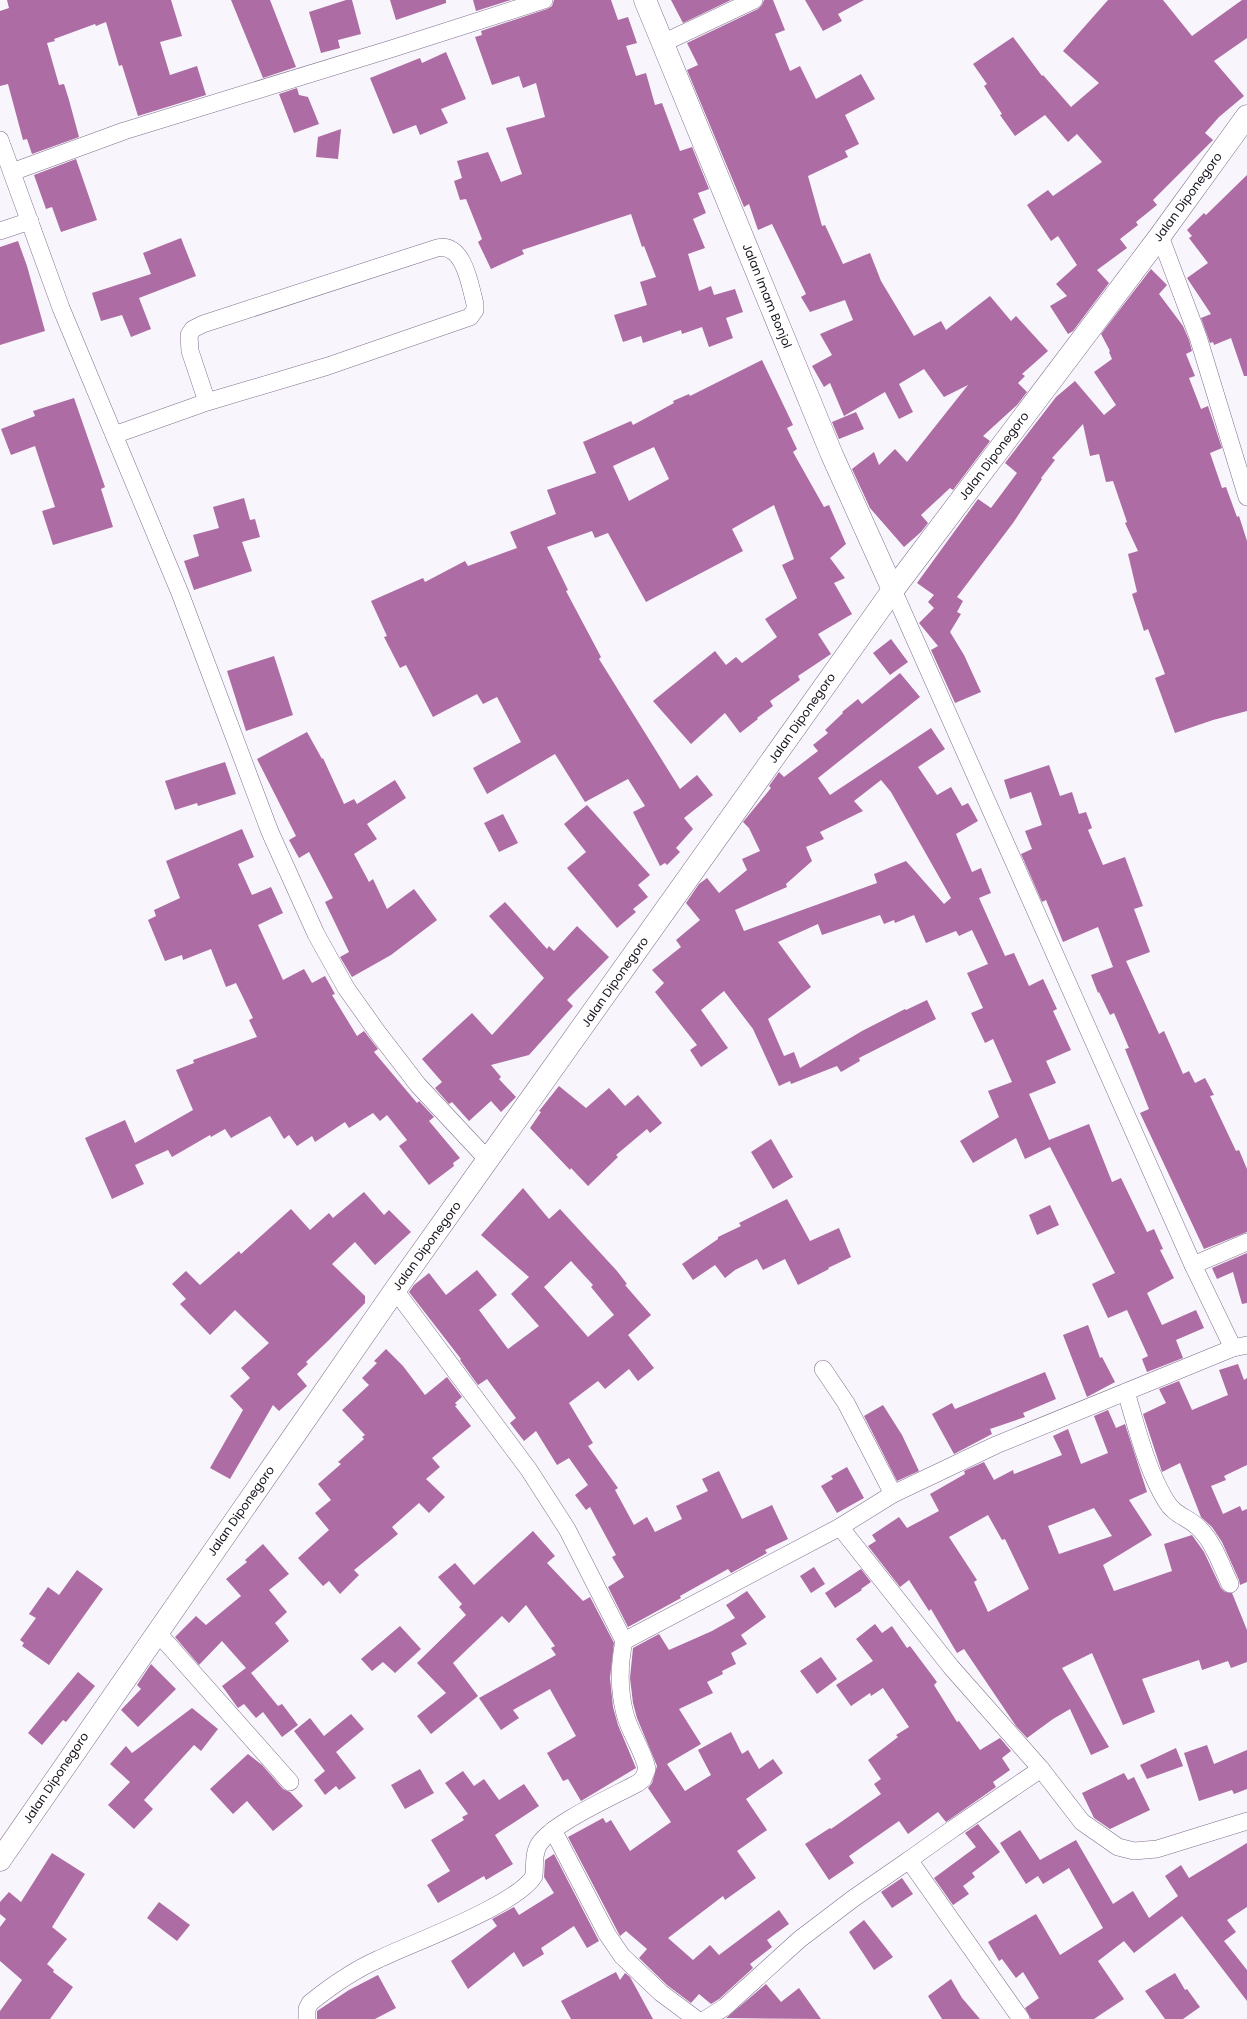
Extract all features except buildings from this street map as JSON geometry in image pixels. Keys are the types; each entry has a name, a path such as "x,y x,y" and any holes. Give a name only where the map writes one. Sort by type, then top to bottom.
{"main road":[{"name":"Jalan Imam Bonjol","path":"645,0 835,462 893,590"},
{"name":"Jalan Diponegoro","path":"0,1860 395,1290 893,590 1160,236 1247,116"}],"street":[{"path":"12,172 124,131 544,0"},
{"path":"662,43 754,0"},
{"path":"1,146 30,221 60,308 180,593 270,832 316,934 346,988 378,1033 418,1085 488,1160"},
{"path":"0,231 30,221"},
{"path":"1160,236 1198,337 1247,497"},
{"path":"114,435 207,402 328,366 470,317 473,314 475,304 462,260 456,252 449,248 437,248 203,324 193,329 189,334 190,351 207,402"},
{"path":"624,1641 840,1527 893,1494 996,1445 1240,1347 1193,1265 893,590"},
{"path":"1193,1265 1247,1242"},
{"path":"307,2019 307,2009 310,2003 346,1977 378,1959 483,1912 516,1892 534,1876 534,1858 538,1845 553,1830 638,1783 646,1774 647,1769 646,1762 626,1715 621,1683 621,1658 624,1641 567,1529 529,1470 395,1290"},
{"path":"824,1369 846,1403 893,1494"},
{"path":"1126,1392 1145,1452 1166,1501 1174,1512 1192,1522 1205,1534 1230,1584"},
{"path":"840,1527 951,1667 1041,1769 1082,1822 1118,1847 1129,1850 1157,1849 1247,1821"},
{"path":"157,1632 290,1782"},
{"path":"706,2019 725,2007 800,1939 854,1898 1041,1769"},
{"path":"553,1830 606,1934 622,1956 661,1993 696,2019"},
{"path":"909,1860 1021,2019"}]}
